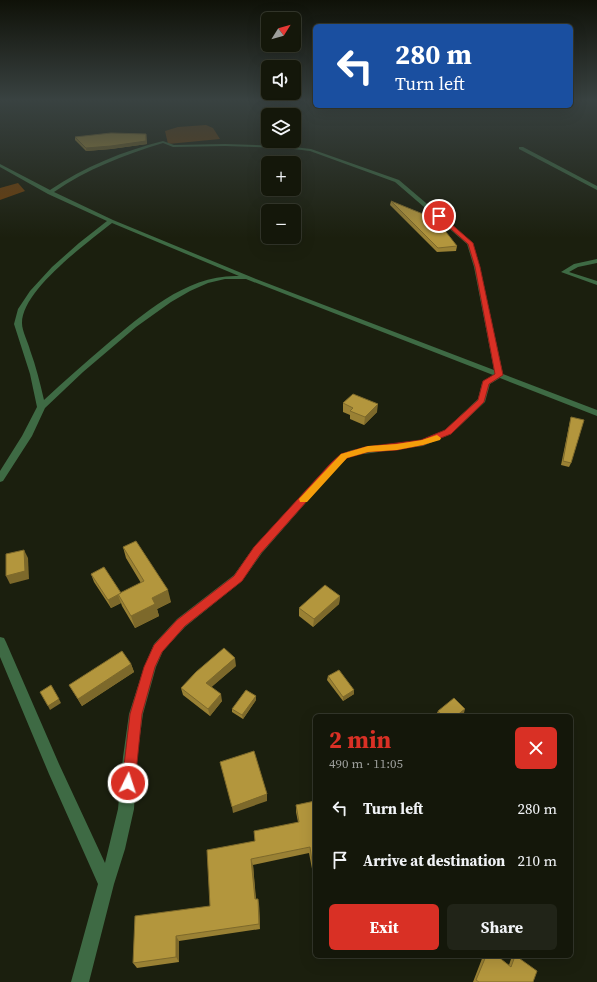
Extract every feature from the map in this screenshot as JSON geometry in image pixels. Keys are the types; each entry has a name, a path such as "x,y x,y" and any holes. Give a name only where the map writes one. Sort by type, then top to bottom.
{"street":[{"path":"50,193 59,186 101,163 153,146"},
{"path":"236,146 285,147 312,150 397,181 470,243 478,267 499,375"},
{"path":"521,148 597,188"},
{"path":"0,165 50,193 111,221 254,280 597,413"},
{"path":"41,407 34,374 18,324 22,309 32,292 54,268 81,244 111,221"},
{"path":"597,261 576,265 564,272 597,283"},
{"path":"0,479 27,436 41,407 123,334 176,296 204,283 233,276 254,280"},
{"path":"80,982 106,884 117,849 126,809 130,757 136,714 150,667 158,648 181,623 238,578 258,550 334,465 344,456 368,449 423,443 448,432 482,400 486,383 499,375"},
{"path":"0,642 57,776 106,884"}],"shaded area":[{"path":"18,183 25,191 0,200 0,188"}],"building":[{"path":"84,146 112,146 111,146 86,148"},
{"path":"391,201 423,214 431,213 457,246 438,248"},
{"path":"353,394 378,404 365,417 350,411 353,408 343,403"},
{"path":"571,417 584,420 571,463 563,461"},
{"path":"136,541 168,590 152,598 155,604 131,616 118,594 144,581 123,547"},
{"path":"24,550 25,571 6,576 6,554"},
{"path":"104,567 121,593 108,600 91,574"},
{"path":"325,585 340,596 314,619 299,608"},
{"path":"224,648 235,658 206,683 221,694 208,709 181,688 196,672"},
{"path":"122,651 131,664 78,699 69,685"},
{"path":"339,670 354,690 343,697 328,676"},
{"path":"51,685 59,699 48,706 40,692"},
{"path":"246,690 256,696 242,715 232,709"},
{"path":"454,698 465,709 459,714 440,714 438,711"},
{"path":"254,751 267,794 232,807 220,762"},
{"path":"313,801 313,868 310,847 251,859 255,899 258,899 259,924 176,936 176,957 133,963 135,916 210,906 207,850 255,841 254,831 299,822 296,805"},
{"path":"485,958 500,958 511,967 514,958 519,958 537,971 533,982 479,982 476,980"}],"slow traffic":[{"path":"304,499 344,456 368,449 423,443 437,438"}],"route":[{"path":"128,783 136,714 150,667 158,648 181,623 238,578 258,550 334,465 344,456 368,449 423,443 437,438 448,432 482,400 486,383 499,375 478,267 470,243 439,216"}]}
